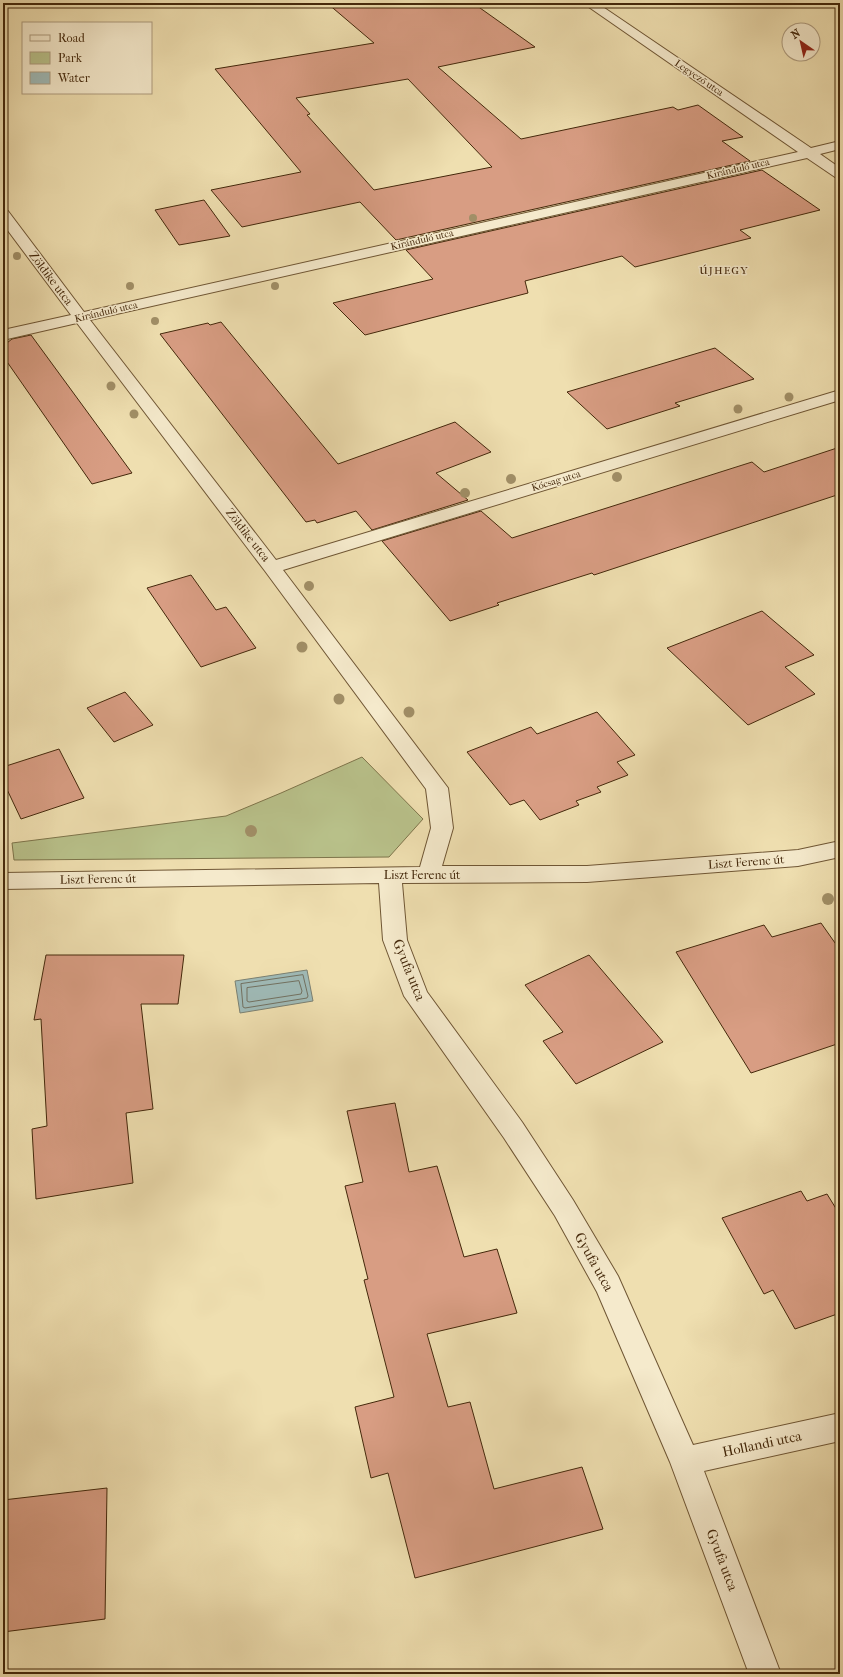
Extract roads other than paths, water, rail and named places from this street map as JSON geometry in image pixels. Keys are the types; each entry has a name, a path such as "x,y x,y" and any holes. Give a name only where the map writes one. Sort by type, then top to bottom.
{"street":[{"name":"Legyező utca","path":"589,3 840,174"},
{"name":"Kiránduló utca","path":"3,335 840,145"},
{"name":"Zöldike utca","path":"3,214 272,567 437,788 442,828 430,874"},
{"name":"Kócsag utca","path":"272,567 840,395"},
{"name":"Liszt Ferenc út","path":"3,881 430,874 587,874 798,858 840,849"},
{"name":"Gyufa utca","path":"390,875 395,940 416,996 513,1130 564,1208 608,1285 685,1461 765,1674"},
{"name":"Hollandi utca","path":"685,1461 840,1427"}],"water":[{"path":"307,970 313,1001 240,1013 235,981"}],"district":[{"name":"ÚJHEGY","path":"724,270"}]}
